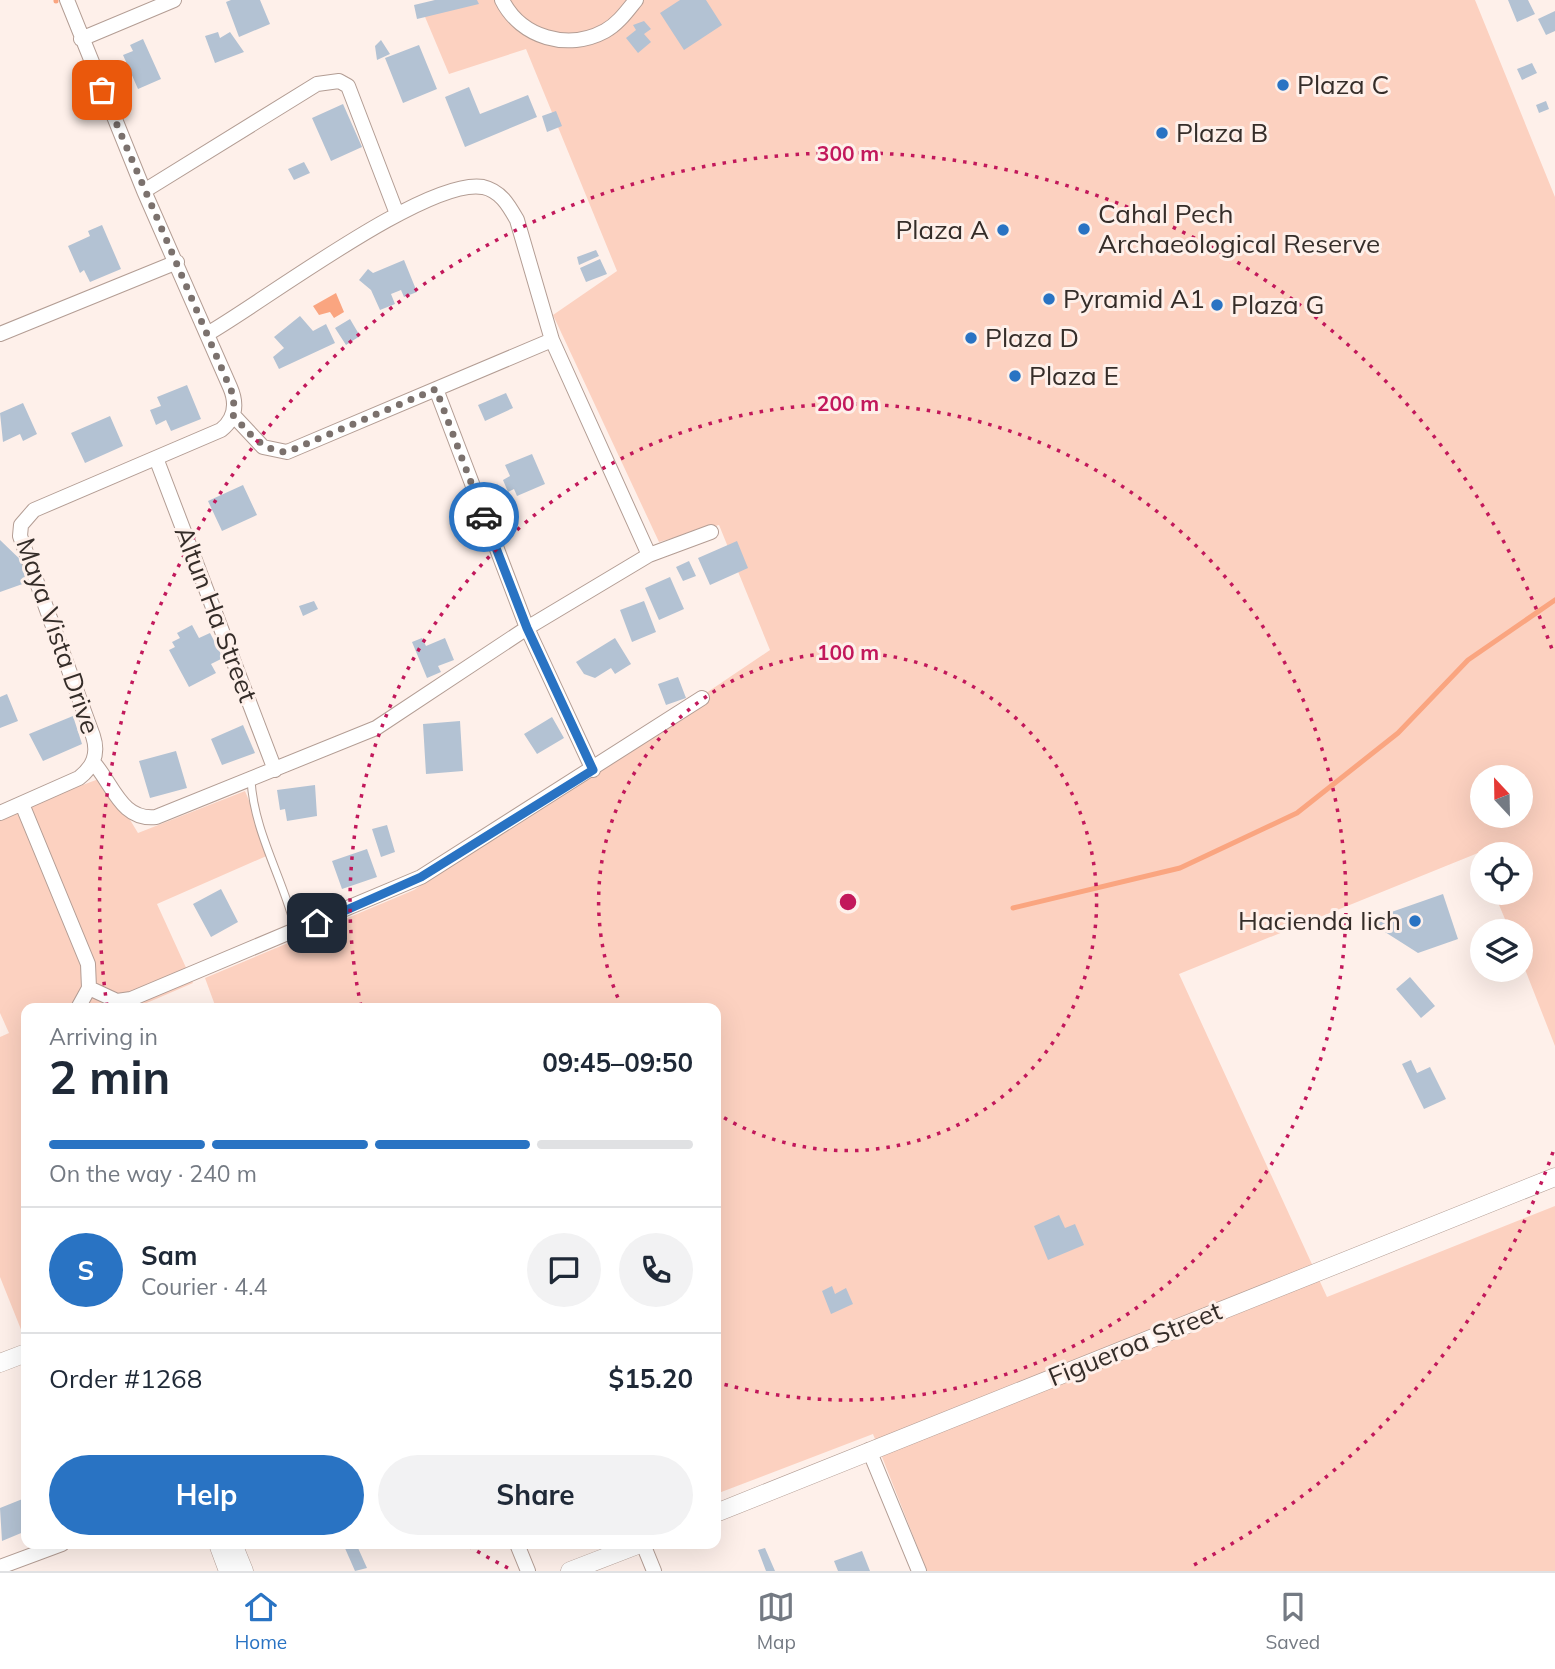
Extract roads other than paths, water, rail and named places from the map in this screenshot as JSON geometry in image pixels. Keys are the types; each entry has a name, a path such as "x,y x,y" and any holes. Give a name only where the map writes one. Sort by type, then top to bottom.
{"street":[{"path":"67,0 144,191 234,397 233,415 263,447 287,452 552,340"},
{"path":"81,39 174,0"},
{"path":"502,0 521,24 540,36 563,41 585,38 606,30 636,0"},
{"path":"144,191 317,84 339,81 348,86 397,215"},
{"path":"207,334 397,215 446,192 466,187 485,188 498,194 517,220 552,340 649,555"},
{"path":"0,334 177,262"},
{"path":"436,389 527,628 593,770"},
{"name":"Maya Vista Drive","path":"233,415 221,430 34,510 21,526 20,536 96,745 93,762 126,811 144,819 156,817 251,780 376,728 527,628 649,555 711,532"},
{"name":"Altun Ha Street","path":"156,458 275,769"},
{"path":"89,988 117,1001 131,999 296,932 421,877 593,770 702,698"},
{"path":"0,813 79,778 93,762"},
{"path":"22,804 83,949 90,975 89,988 81,1003"},
{"name":"Figueroa Street","path":"721,1511 1555,1177"},
{"path":"0,1363 21,1355"},
{"path":"869,1450 919,1571"},
{"path":"0,1567 49,1549"},
{"path":"220,1549 228,1571"},
{"path":"235,1549 244,1571"},
{"path":"519,1549 528,1571"},
{"path":"570,1571 628,1549"},
{"path":"643,1549 654,1571"}],"lane":[{"path":"251,780 252,804 290,906 296,932"}],"waterway":[{"path":"1013,908 1180,868 1297,813 1398,733 1468,660 1555,600"}],"place":[{"name":"Plaza C","path":"1283,85"},
{"name":"Plaza B","path":"1162,133"},
{"name":"Cahal Pech Archaeological Reserve","path":"1084,229"},
{"name":"Plaza A","path":"1003,230"},
{"name":"Pyramid A1","path":"1049,299"},
{"name":"Plaza G","path":"1217,305"},
{"name":"Plaza D","path":"971,338"},
{"name":"Plaza E","path":"1015,376"},
{"name":"Hacienda Iich","path":"1415,921"}]}
